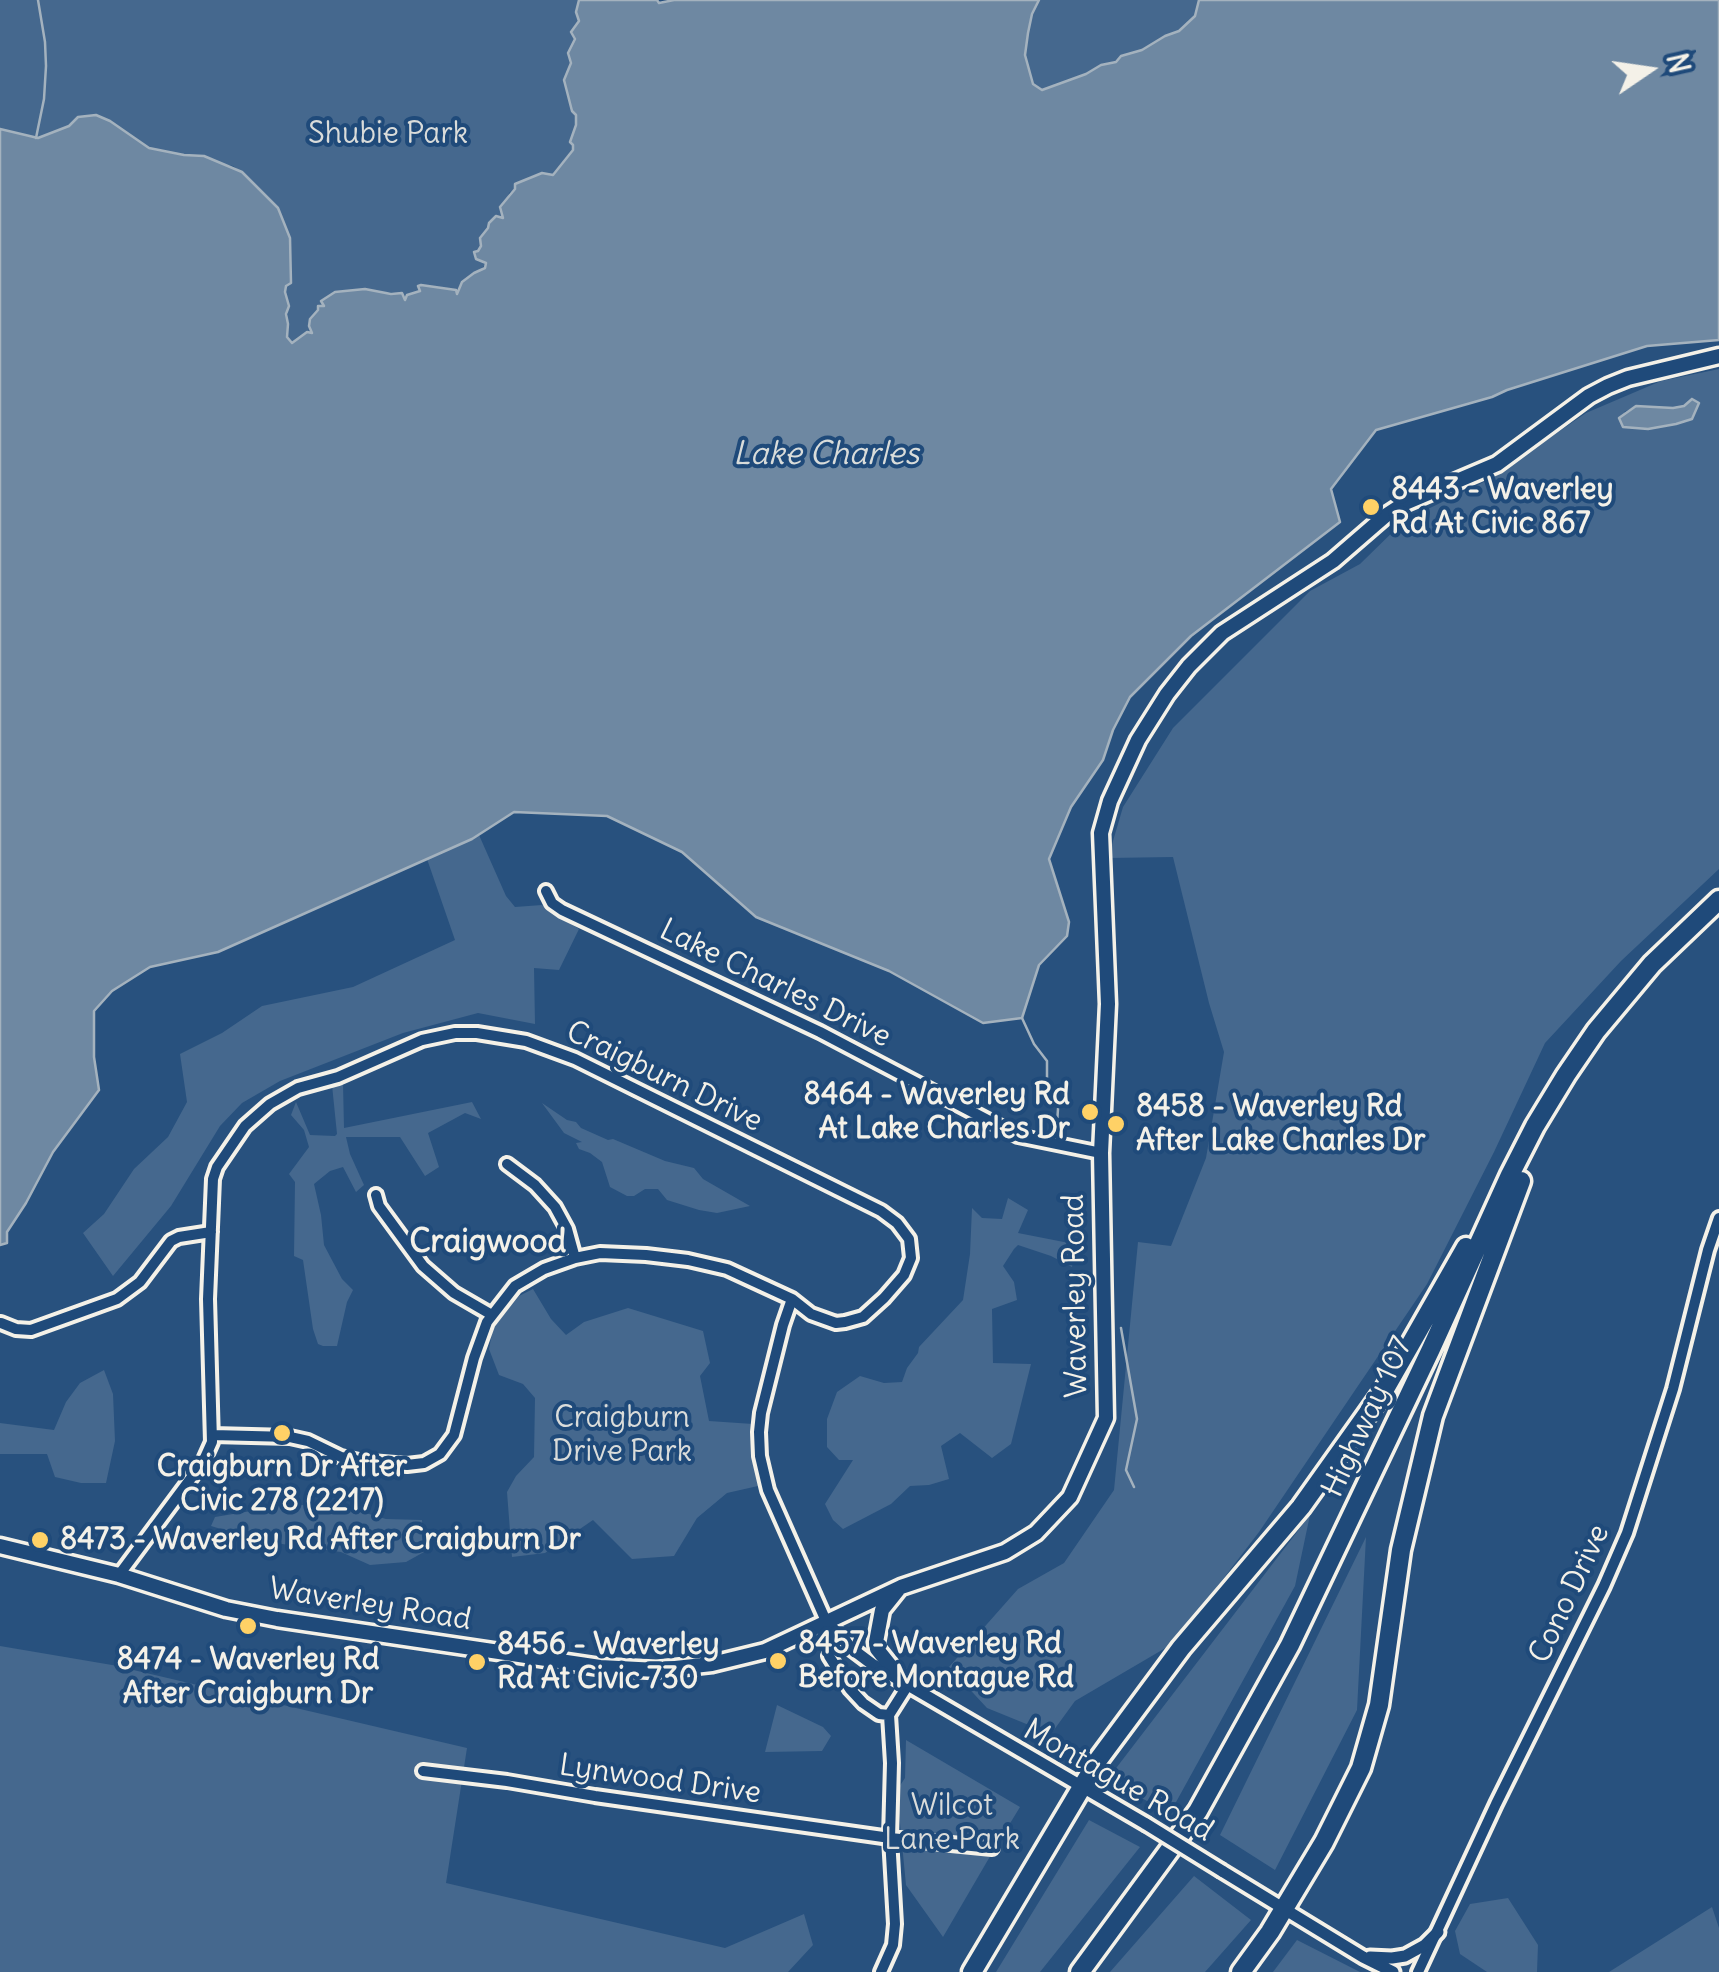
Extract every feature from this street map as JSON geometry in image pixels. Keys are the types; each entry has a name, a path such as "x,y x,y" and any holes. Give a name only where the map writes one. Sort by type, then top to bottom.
{"highway":[{"name":"Highway 107","path":"1080,1972 1198,1811 1290,1644 1510,1175 1566,1075 1596,1031 1652,964 1719,900"},
{"path":"1241,1972 1324,1842 1361,1768 1378,1705 1401,1550 1433,1416 1512,1200 1566,1075"},
{"path":"972,1972 1098,1760 1181,1648 1301,1508 1385,1389 1510,1175"}],"main road":[{"name":"Waverley Road","path":"0,1546 120,1575 226,1609 276,1619 629,1670 686,1668 766,1651 901,1587 1005,1552 1036,1533 1070,1498 1106,1418 1100,1153 1108,1004 1101,833 1110,801 1138,740 1178,680 1222,634 1333,561 1385,516 1405,503 1496,464 1608,386 1719,356"},
{"path":"901,1587 882,1610 876,1642 877,1649 904,1682"}],"street":[{"name":"Lake Charles Drive","path":"546,890 562,910 820,1032 1011,1132 1100,1153"},
{"name":"Craigburn Drive","path":"120,1575 210,1449 208,1334 216,1167 246,1126 270,1104 298,1088 338,1077 422,1040 455,1033 526,1041 575,1058 881,1211 909,1239 911,1258 904,1275 884,1298 863,1317 836,1322 811,1314 792,1299 727,1269 688,1260 600,1253 544,1269 515,1286 492,1315 474,1358 454,1435 440,1454 424,1463 359,1461 290,1437 212,1435"},
{"path":"507,1164 535,1185 554,1207 567,1229 574,1258"},
{"path":"376,1195 378,1206 423,1266 454,1293 492,1315"},
{"name":"Cono Drive","path":"1418,1972 1627,1533 1673,1389 1719,1218"},
{"path":"1,1323 16,1330 31,1330 117,1299 135,1287 171,1241 211,1232"},
{"path":"792,1299 762,1412 760,1456 772,1501 826,1622"},
{"name":"Montague Road","path":"826,1622 863,1658 1393,1972"},
{"path":"829,1656 863,1703 879,1714 889,1715"},
{"path":"881,1972 893,1944 895,1924 889,1715 904,1682"},
{"name":"Lynwood Drive","path":"424,1771 890,1838 992,1848"},
{"path":"1363,1957 1405,1956 1438,1932"}],"green space":[{"name":"Shubie Park","path":"0,0 579,0 579,22 571,32 575,40 568,53 571,62 564,80 576,115 572,150 553,175 529,177 509,193 500,207 503,218 497,216 489,223 480,238 481,246 474,252 476,259 486,265 462,282 459,293 418,287 420,291 407,295 405,300 402,293 343,290 331,294 324,306 319,306 309,322 312,333 307,332 291,343 287,337 285,292 291,278 290,238 278,208 242,172 233,166 149,148 108,120 89,116 78,117 69,126 38,138 0,129"},
{"path":"1039,0 1199,0 1195,16 1179,31 1121,56 1116,62 1043,90 1031,81 1025,52 1031,18"},
{"path":"1719,369 1719,869 1621,961 1545,1043 1427,1284 1259,1532 1174,1643 1075,1701 1051,1734 987,1708 949,1667 1018,1589 1064,1563 1114,1490 1138,1242 1171,1246 1206,1158 1224,1052 1173,857 1108,858 1123,807 1173,728 1310,591 1360,564 1405,520 1488,480 1586,413 1661,381","holes":["1636,406 1684,406 1693,412 1691,419 1648,429 1624,412"]},
{"path":"479,835 506,896 515,907 542,905 579,929 559,970 534,968 535,1024 478,1013 403,1033 280,1081 242,1103 220,1126 171,1206 113,1276 83,1233 104,1214 134,1169 168,1137 187,1102 180,1054 222,1033 262,1006 353,987 455,940 427,859"},
{"path":"343,1083 344,1128 472,1102 481,1119 465,1113 428,1133 439,1167 425,1176 400,1137 346,1137 364,1185 356,1192 343,1167 330,1171 314,1184 324,1245 342,1279 353,1290 337,1346 323,1346 318,1344 313,1329 303,1260 294,1256 295,1182 289,1174 309,1147 304,1130 291,1115 296,1102 310,1135 335,1136 332,1085"},
{"path":"542,1103 608,1140 694,1168 703,1179 750,1206 717,1213 667,1200 658,1189 627,1196 610,1187 602,1162 579,1149 576,1143 582,1142 564,1133"},
{"path":"1008,1198 1028,1210 1018,1233 1069,1243 1074,1256 1072,1267 1018,1245 1003,1266 1014,1282 1017,1300 992,1309 993,1363 1031,1364 1011,1444 992,1458 960,1433 941,1446 949,1479 910,1486 891,1504 843,1529 825,1504 853,1460 839,1460 827,1447 827,1419 837,1392 860,1376 884,1383 902,1382 919,1347 963,1300 972,1208 982,1218 1002,1219"},
{"name":"Craigburn Drive Park","path":"533,1289 566,1335 584,1322 628,1308 703,1331 710,1363 700,1376 709,1421 753,1424 758,1486 727,1493 697,1518 674,1556 632,1559 593,1520 545,1553 512,1557 507,1492 534,1457 535,1398 523,1384 499,1375 489,1349 493,1328 519,1296"},
{"path":"104,1370 113,1394 115,1441 106,1483 55,1477 47,1454 0,1454 0,1423 54,1430 66,1402 80,1383"},
{"path":"277,1503 352,1509 386,1519 422,1520 424,1552 406,1562 370,1565 341,1552 260,1541 211,1526 215,1517"},
{"path":"1310,1515 1295,1586 1170,1813 1107,1780"},
{"path":"1366,1537 1357,1710 1275,1870 1220,1835"},
{"path":"0,1646 112,1665 467,1748 446,1883 725,1948 804,1914 813,1945 788,1972 0,1972"},
{"path":"777,1705 823,1727 831,1736 822,1751 765,1752"},
{"name":"Wilcot Lane Park","path":"906,1740 1020,1807 943,1937 906,1885 899,1787 905,1778"},
{"path":"1089,1820 1140,1847 1040,1972 996,1972"},
{"path":"1194,1876 1251,1920 1205,1972 1110,1972"},
{"path":"1508,1898 1538,1945 1537,1972 1487,1972 1460,1954 1455,1931 1470,1904"},
{"path":"1712,1907 1719,1928 1719,1972 1609,1972"},
{"path":"1297,1940 1360,1972 1273,1972"}],"water":[{"name":"Lake Charles","path":"579,0 1039,0 1032,14 1025,55 1033,84 1042,90 1116,62 1121,56 1179,31 1195,16 1199,0 1719,0 1719,340 1647,346 1376,430 1331,489 1340,522 1191,636 1130,697 1103,760 1071,807 1049,859 1069,922 1067,936 1039,965 1022,1018 983,1023 889,971 756,917 682,852 607,816 514,812 472,839 218,952 150,967 112,991 94,1011 99,1090 53,1152 7,1232 7,1243 0,1245 0,129 38,138 69,126 78,117 96,115 149,148 204,156 242,172 278,208 290,238 291,283 285,292 289,306 287,337 292,343 307,332 312,333 310,319 318,306 324,306 321,301 335,292 365,289 402,293 405,300 407,295 420,291 421,285 456,290 457,294 462,282 485,268 486,263 476,259 474,252 481,246 480,238 489,223 496,216 503,218 500,207 515,184 542,173 553,175 573,150 570,142 576,115 564,80 571,63 568,53 575,39 571,32 579,21"},
{"path":"1692,399 1699,403 1692,419 1676,424 1648,429 1623,427 1619,418 1636,406 1673,408"}],"waterway":[{"path":"36,138 46,66 38,0"},
{"path":"1022,1018 1047,1061 1047,1084 1059,1094 1057,1124 1064,1139"},
{"path":"1121,1328 1137,1419 1126,1470 1134,1487"}],"place":[{"name":"8443 - Waverley Rd At Civic 867","path":"1371,507"},
{"name":"8464 - Waverley Rd At Lake Charles Dr","path":"1090,1112"},
{"name":"8458 - Waverley Rd After Lake Charles Dr","path":"1116,1124"},
{"name":"Craigburn Dr After Civic 278 (2217)","path":"282,1433"},
{"name":"8473 - Waverley Rd After Craigburn Dr","path":"40,1540"},
{"name":"8474 - Waverley Rd After Craigburn Dr","path":"248,1626"},
{"name":"8457 - Waverley Rd Before Montague Rd","path":"778,1661"},
{"name":"8456 - Waverley Rd At Civic 730","path":"477,1662"}],"district":[{"name":"Craigwood","path":"488,1243"}]}
